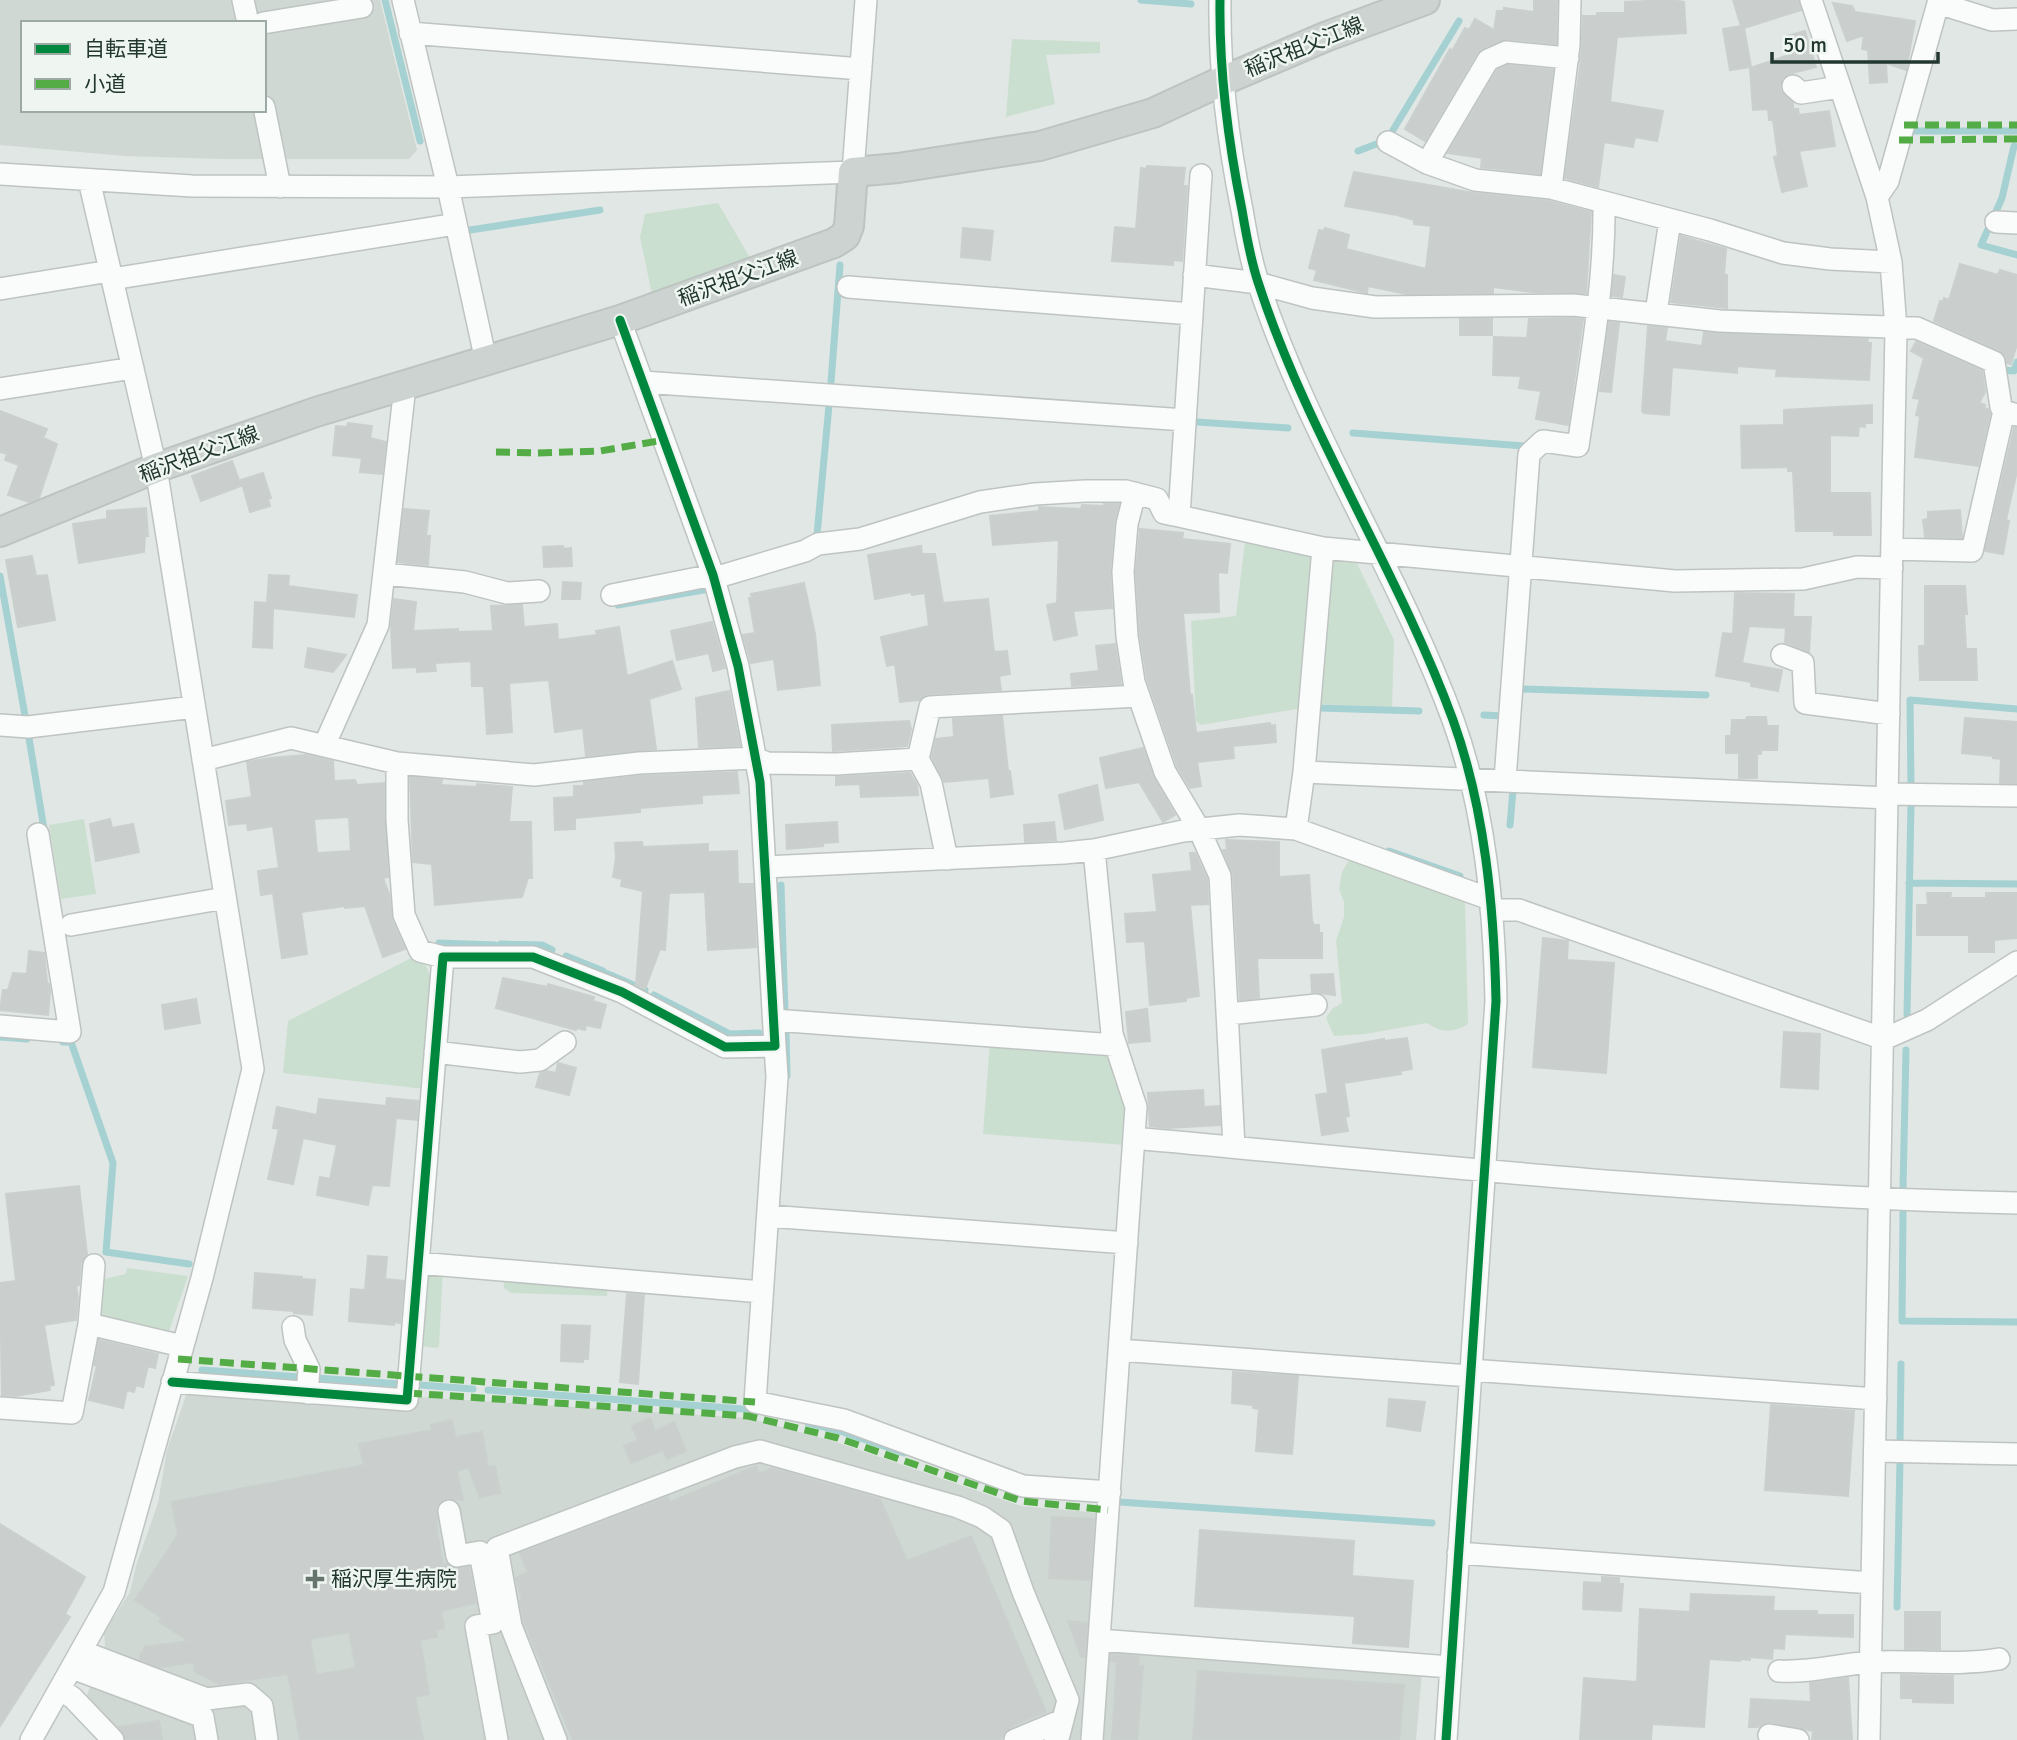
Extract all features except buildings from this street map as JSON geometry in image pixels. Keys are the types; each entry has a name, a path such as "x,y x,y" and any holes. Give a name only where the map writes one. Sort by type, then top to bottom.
{"main road":[{"name":"稲沢祖父江線","path":"0,533 156,468 316,412 620,320 834,243 845,236 849,226 853,172 898,168 1040,146 1153,113 1325,37 1383,8 1425,0"}],"street":[{"path":"243,0 248,21"},
{"path":"406,0 411,33 486,361"},
{"path":"0,174 192,186 448,187 853,172 866,0"},
{"path":"1220,0 1222,81 1235,175 1258,283 1307,403 1426,651 1454,723 1475,801 1491,904 1496,1001 1446,1740"},
{"path":"1551,188 1568,58 1570,0"},
{"path":"1811,0 1877,198 1891,262 1896,329 1869,1740"},
{"path":"1877,198 1888,181 1938,1 1993,20 2017,19"},
{"path":"266,23 362,8"},
{"path":"411,33 861,69"},
{"path":"1427,163 1488,60 1506,52 1568,58"},
{"path":"1793,86 1801,93 1840,88"},
{"path":"265,112 280,187"},
{"path":"1388,142 1427,163 1475,180 1551,188 1783,253 1891,262"},
{"path":"1179,516 1201,175"},
{"path":"31,1740 114,1592 202,1278 253,1069 156,468 89,180"},
{"path":"1505,780 1530,454 1543,441 1577,446 1598,307 1604,240 1604,202"},
{"path":"1656,313 1670,220"},
{"path":"0,289 456,223"},
{"path":"612,595 733,572 805,551 818,544 860,539 980,502 1035,494 1085,491 1135,493 1157,499 1164,513 1323,548 1675,581 1802,579 1892,559 1972,551 2011,413 2001,407 1994,362 1917,328 1720,321 1598,307 1374,307 1312,299 1258,283 1194,275"},
{"path":"848,286 1192,314"},
{"path":"620,320 713,575 738,666 760,782 777,1077 755,1402 844,1420 1023,1486 1110,1492"},
{"path":"0,390 132,368"},
{"path":"643,382 1185,420"},
{"path":"324,746 378,625 405,386"},
{"path":"1135,493 1127,524 1123,572 1126,636 1139,696 1165,772 1199,829 1220,876 1234,1147"},
{"path":"1296,829 1304,772 1323,548"},
{"path":"385,574 465,582 507,593 540,591"},
{"path":"1782,655 1803,663 1805,703 1889,714"},
{"path":"947,859 930,783 918,759 929,708 1139,696"},
{"path":"0,725 28,727 194,707"},
{"path":"203,760 291,738 397,763 534,775 639,763 755,758 766,763 836,764 918,759"},
{"path":"397,763 397,820 404,915 420,951 443,957 533,957 622,992 725,1047 775,1046"},
{"path":"1304,772 1888,796 2017,796"},
{"path":"765,867 1094,850 1199,829 1239,825 1296,829 1491,904 1519,910 1884,1039 1927,1020 2017,962"},
{"path":"0,1026 70,1032 38,834"},
{"path":"1092,1740 1136,1107 1112,1034 1094,850"},
{"path":"71,925 225,898"},
{"path":"172,1382 407,1400 443,957"},
{"path":"1228,1014 1316,1005"},
{"path":"774,1020 1115,1045"},
{"path":"435,1052 520,1062 540,1060 565,1042"},
{"path":"1134,1138 1483,1171 1880,1200 2017,1203"},
{"path":"768,1216 1127,1243"},
{"path":"418,1263 762,1292"},
{"path":"0,1408 72,1413 89,1324 94,1265"},
{"path":"89,1324 182,1346"},
{"path":"293,1327 295,1340 309,1369 307,1393"},
{"path":"1119,1350 1876,1399"},
{"path":"555,1740 511,1626 497,1548 735,1457 760,1451 958,1507 982,1517 1001,1530 1023,1592 1069,1700 1059,1730 1015,1740"},
{"path":"1875,1451 2017,1454"},
{"path":"449,1511 457,1556 480,1552 493,1623 476,1626 497,1740"},
{"path":"1458,1553 1872,1583"},
{"path":"1099,1640 1450,1667"},
{"path":"1780,1671 1801,1672 1871,1662 1973,1664 1999,1659"},
{"path":"76,1660 205,1708 248,1695 262,1706 267,1740"},
{"path":"60,1689 73,1698 113,1740"},
{"path":"205,1708 207,1740"},
{"path":"1769,1735 1798,1740"}],"shaded area":[{"path":"0,0 380,0 417,150 409,159 125,156 0,145"},
{"path":"187,1393 416,1407 417,1397 747,1418 833,1441 1021,1506 1099,1513 1084,1740 123,1740 87,1695 105,1645 104,1632 130,1592 158,1503 167,1450"},
{"path":"1107,1648 1422,1673 1416,1740 1100,1740"}],"green space":[{"path":"1012,39 1100,42 1100,53 1046,55 1055,104 1006,117"},
{"path":"718,203 753,263 653,299 640,237 645,214"},
{"path":"1245,542 1310,555 1314,561 1302,708 1201,725 1196,721 1191,621 1236,616"},
{"path":"1329,554 1353,555 1394,640 1392,707 1315,704"},
{"path":"84,819 96,894 61,899 49,825"},
{"path":"1349,860 1465,899 1468,1024 1457,1029 1442,1030 1427,1023 1365,1034 1334,1036 1326,1018 1332,1009 1342,1003 1336,941 1344,917 1344,902 1339,889 1342,872"},
{"path":"415,956 426,966 434,985 425,1089 283,1073 288,1021"},
{"path":"990,1041 1105,1049 1128,1112 1125,1145 983,1134"},
{"path":"127,1268 188,1276 167,1337 96,1320 99,1280 126,1274"},
{"path":"443,1270 439,1346 421,1346 427,1272"},
{"path":"503,1274 608,1283 607,1296 511,1293 504,1288"}],"waterway":[{"path":"385,0 420,141"},
{"path":"1141,0 1191,4"},
{"path":"1358,151 1387,140 1459,21"},
{"path":"1912,131 2017,131"},
{"path":"2014,146 2002,198 1981,245 2017,255"},
{"path":"470,230 600,210"},
{"path":"831,382 840,265"},
{"path":"2005,370 2014,371 2017,362"},
{"path":"817,535 829,405"},
{"path":"1197,422 1288,428"},
{"path":"1353,433 1524,446"},
{"path":"0,576 26,721"},
{"path":"618,605 709,589"},
{"path":"1521,689 1706,695"},
{"path":"1911,787 1910,700 2017,709"},
{"path":"1319,708 1419,711"},
{"path":"1484,715 1503,716"},
{"path":"28,732 45,835"},
{"path":"1510,825 1513,790"},
{"path":"1907,1015 1911,803"},
{"path":"1389,851 1460,876"},
{"path":"1909,883 2017,884"},
{"path":"781,885 785,1013"},
{"path":"439,943 495,945"},
{"path":"501,944 542,945 552,950"},
{"path":"566,956 603,971"},
{"path":"608,974 645,990"},
{"path":"654,995 730,1034 759,1033"},
{"path":"786,1032 787,1076"},
{"path":"0,1037 27,1039"},
{"path":"63,1042 71,1042 113,1163 106,1252 189,1264"},
{"path":"1903,1188 1906,1050"},
{"path":"1903,1213 1902,1321 2017,1322"},
{"path":"1900,1443 1901,1364"},
{"path":"202,1370 300,1377"},
{"path":"316,1378 400,1384"},
{"path":"420,1385 473,1389"},
{"path":"488,1390 756,1410"},
{"path":"808,1423 904,1453"},
{"path":"1897,1607 1900,1460"},
{"path":"1119,1502 1432,1523"}],"marked path":[{"path":"1904,125 2017,125"},
{"path":"1899,140 2017,139"},
{"path":"496,452 600,451 664,440"},
{"path":"178,1359 755,1402"},
{"path":"408,1393 748,1416 838,1438 1021,1501 1108,1510"}],"cycle path":[{"path":"1220,0 1221,53 1229,132 1255,273 1301,393 1431,664 1464,754 1486,859 1496,1001 1446,1740"},
{"path":"172,1382 407,1400 443,957 533,957 622,992 725,1047 775,1046 760,782 738,666 713,575 620,320"}],"place":[{"name":"稲沢厚生病院","path":"315,1579"}]}
